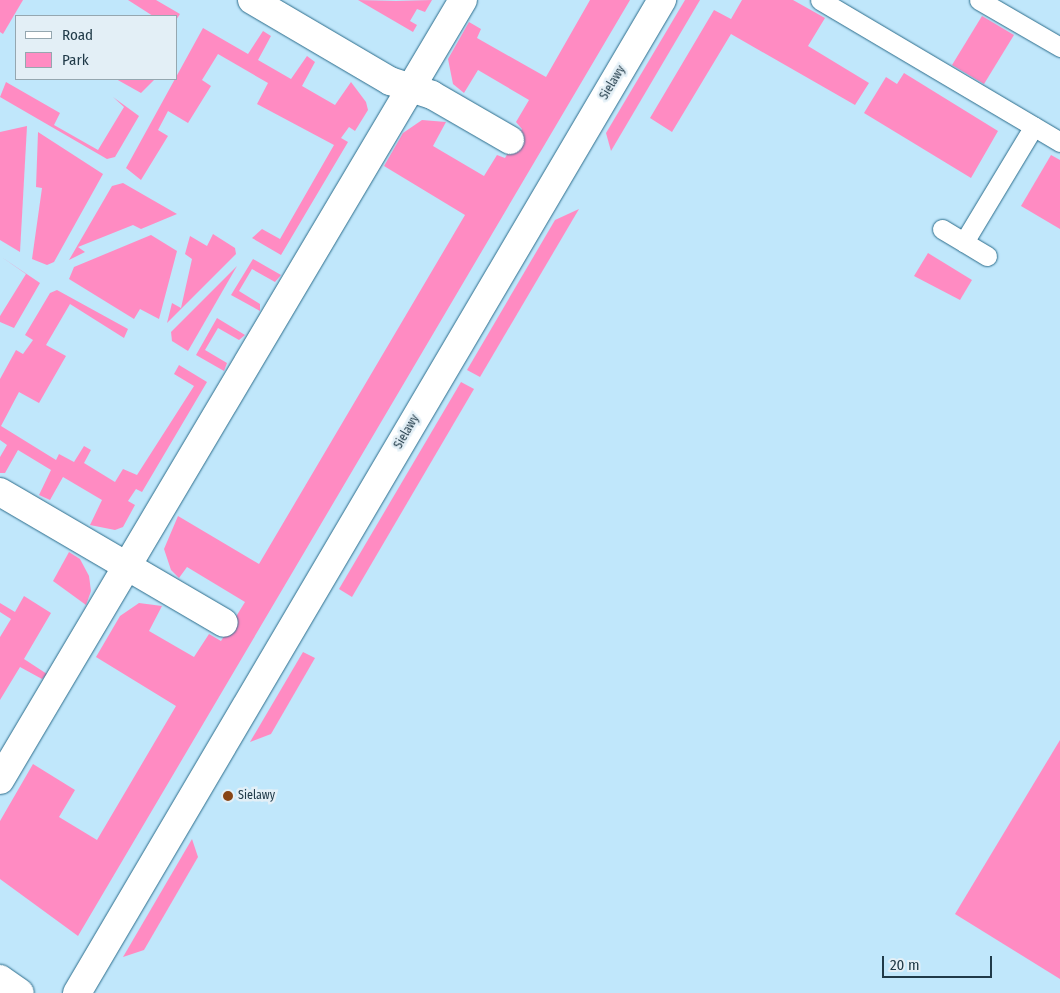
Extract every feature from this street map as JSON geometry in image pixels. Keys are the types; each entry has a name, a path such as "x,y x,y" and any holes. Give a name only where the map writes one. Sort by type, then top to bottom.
{"street":[{"path":"252,0 411,88 510,140"},
{"path":"0,780 130,568 463,0"},
{"name":"Sielawy","path":"77,993 662,0"},
{"path":"0,492 224,623"},
{"path":"0,979 20,993"}],"lane":[{"path":"820,0 1060,142"},
{"path":"979,0 1060,47"},
{"path":"964,242 1034,126"},
{"path":"942,229 987,256"}],"green space":[{"path":"0,0 23,0 3,34 0,32"},
{"path":"128,0 156,0 180,14 178,17 178,15 151,15"},
{"path":"358,0 432,0 425,12 417,9 410,21 417,25 413,32"},
{"path":"590,0 630,0 78,936 0,879 0,821 33,764 75,790 59,817 97,840 176,706 96,657 120,616 139,603 162,606 149,631 194,657 209,634 221,641 245,602 187,567 179,578 171,570 164,549 178,516 259,564 465,215 384,166 403,133 422,120 446,122 433,146 484,176 497,155 505,158 522,129 516,122 529,100 478,70 464,93 453,84 448,59 469,22 481,29 477,38 546,77"},
{"path":"685,0 700,0 611,151 606,133"},
{"path":"742,0 793,0 825,18 808,46 869,83 855,105 731,34 672,132 650,118 714,10 731,19"},
{"path":"982,16 1014,35 984,84 952,65"},
{"path":"203,28 248,54 263,31 271,36 258,60 291,79 307,56 315,62 302,86 335,105 351,82 366,102 368,110 355,131 349,127 341,138 348,142 281,255 252,238 262,229 280,239 334,145 257,104 268,83 218,54 202,80 211,86 188,123 168,111 158,130 168,136 141,180 126,168 174,80 178,80 178,73"},
{"path":"904,73 998,131 971,178 864,113 886,77 897,84"},
{"path":"118,80 154,80 141,93"},
{"path":"6,82 60,113 54,125 98,150 124,107 113,97 139,116 115,157 107,159 0,97"},
{"path":"27,126 20,252 0,240 0,132"},
{"path":"38,132 103,174 54,262 47,265 32,259 42,188 36,187"},
{"path":"1051,155 1060,160 1060,229 1021,206"},
{"path":"123,183 177,214 141,229 133,225 78,247 85,252 69,260 112,186"},
{"path":"579,209 480,377 467,370 555,220"},
{"path":"213,234 235,248 236,254 167,323 172,303 181,308 192,259 185,254 190,236 207,246"},
{"path":"151,235 177,251 159,319 140,309 134,319 69,279 74,267"},
{"path":"928,253 972,280 960,300 914,276"},
{"path":"0,256 40,283 14,328 0,322 0,316 26,274"},
{"path":"253,259 281,275 275,282 252,269 239,291 260,304 260,311 231,295"},
{"path":"237,266 188,351 172,341 171,332"},
{"path":"57,290 128,329 124,338 70,304 46,345 66,356 39,403 19,392 1,426 56,460 59,454 74,462 84,446 91,450 84,463 115,482 123,469 137,475 194,386 174,374 179,365 207,382 142,492 136,489 128,501 135,505 123,527 115,530 90,525 102,500 63,477 50,500 39,495 51,470 18,450 5,473 0,473 0,457 7,445 0,440 0,379 16,350 23,354 33,340 25,335 50,293"},
{"path":"217,318 245,335 239,340 218,328 205,350 227,363 224,371 196,355"},
{"path":"461,382 474,389 352,597 339,589"},
{"path":"69,552 80,559 89,576 91,591 86,605 53,581"},
{"path":"24,596 51,613 24,659 47,674 42,679 20,667 0,700 0,637 11,619 0,612 0,603 15,612"},
{"path":"303,652 315,658 271,734 250,742"},
{"path":"1060,740 1060,979 955,914"},
{"path":"192,839 198,857 144,950 123,957"}],"place":[{"name":"Sielawy","path":"228,796"}]}
